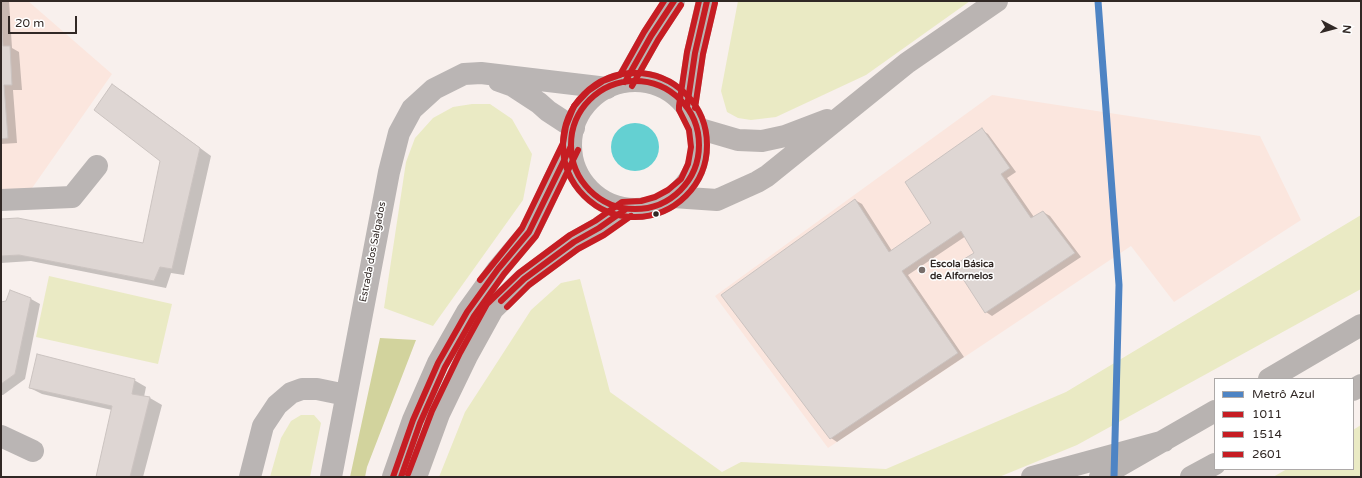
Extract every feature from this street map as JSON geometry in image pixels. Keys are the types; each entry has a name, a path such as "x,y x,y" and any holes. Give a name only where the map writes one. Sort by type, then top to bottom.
{"highway":[{"path":"1271,378 1361,325"},
{"path":"1100,477 1164,442 1214,412"},
{"path":"1032,477 1164,442"},
{"path":"1191,477 1214,465"}],"main road":[{"path":"616,85 652,36 674,1"},
{"path":"687,107 707,1"},
{"path":"673,197 717,200 767,176 907,63 997,1"},
{"path":"394,477 413,420 438,363 467,312 498,269 528,232 541,208 573,137 581,111 592,98 616,85 643,81 660,86 675,94 687,107 697,128 699,147 696,167 687,184 673,197 658,205 642,209 626,209 608,204 593,194 582,180 574,163 573,137"},
{"path":"697,128 738,140 762,141 784,136 843,114"},
{"path":"416,477 439,414 467,356 494,309 524,279 574,242 626,209"}],"street":[{"name":"Estrada dos Salgados","path":"331,477 388,172 399,133 412,109 434,89 464,74 481,73 616,85"},
{"path":"481,73 513,86 539,103 573,137"},
{"path":"1,200 72,196 97,166"},
{"path":"250,477 263,426 277,405 291,392 302,389 317,389 346,395"},
{"path":"1,436 33,451"}],"shaded area":[{"path":"1,1 28,1 112,74 30,191 1,192"},
{"name":"Escola Básica de Alfornelos","path":"992,95 1260,136 1301,220 1174,302 1131,246 828,448 715,296"}],"green space":[{"path":"738,1 970,1 866,75 776,117 751,120 738,118 727,112 721,91"},
{"path":"472,104 490,104 512,119 532,154 523,200 433,326 384,308 406,162 415,138 433,118 453,107"},
{"path":"1361,215 1361,289 1077,445 999,477 439,477 465,412 531,310 561,283 580,279 610,392 722,472 741,462 886,469 1066,392"},
{"path":"49,276 172,304 158,364 36,337"},
{"path":"380,338 416,340 367,467 365,477 350,477"},
{"path":"301,415 314,415 321,423 310,477 270,477 281,438 291,421"},
{"path":"1361,425 1361,477 1273,477 1285,470 1354,470 1354,429"}],"water":[{"path":"630,123 640,123 652,130 659,142 659,152 652,164 640,171 630,171 622,167 615,160 611,152 611,142 615,134 622,127"}],"building":[{"path":"1,18 3,46 10,46 12,85 4,85 8,138 1,139"},
{"path":"112,84 200,148 172,269 160,267 154,281 19,255 1,256 1,219 18,218 143,243 160,161 94,110"},
{"path":"982,128 1010,168 1001,174 1031,218 1043,211 1075,253 985,313 954,265 974,253 961,231 902,271 958,353 830,439 721,295 855,199 889,252 931,223 905,182"},
{"path":"10,290 31,298 15,374 1,384 1,302 6,301"},
{"path":"37,354 135,379 132,394 150,397 130,477 96,477 112,406 29,388"}],"metro line":[{"name":"Azul","path":"1098,1 1119,285 1114,477"}],"transit line":[{"name":"2601","path":"480,280 522,228 563,143 566,126 574,106 588,91 603,81 620,75 644,32 664,1"},
{"name":"1011","path":"625,82 651,36 674,1"},
{"name":"2601","path":"408,474 432,411 460,353 487,304 519,273 570,235 595,221 622,202 641,201 655,197 668,190 681,179 688,164 691,147 689,130 679,110 679,106 687,52 699,1"},
{"name":"1011","path":"687,107 695,53 707,1"},
{"name":"1514","path":"695,108 703,54 715,3"},
{"name":"1514","path":"632,86 658,40 681,5"},
{"name":"1514","path":"635,73 656,76 675,85 686,94 695,105 704,124 707,145 704,166 695,185 686,196 675,205 656,214 635,217 614,214 595,205 584,196 575,185 566,166 563,145 566,124 575,105 584,94 595,85 614,76 635,73"},
{"name":"1011","path":"635,81 659,86 680,100 694,121 699,145 694,169 680,190 659,204 635,209 611,204 590,190 576,169 571,145 576,121 590,100 611,86 635,81"},
{"name":"1011","path":"393,477 413,420 438,363 467,312 498,269 529,232 571,146"},
{"name":"1514","path":"401,477 420,423 445,367 474,316 504,274 536,236 578,150"},
{"name":"1011","path":"501,301 524,279 574,242 599,228 626,209"},
{"name":"1514","path":"507,307 529,285 578,249 604,235 631,216"}],"place":[{"name":"Escola Básica de Alfornelos","path":"922,270"}]}
